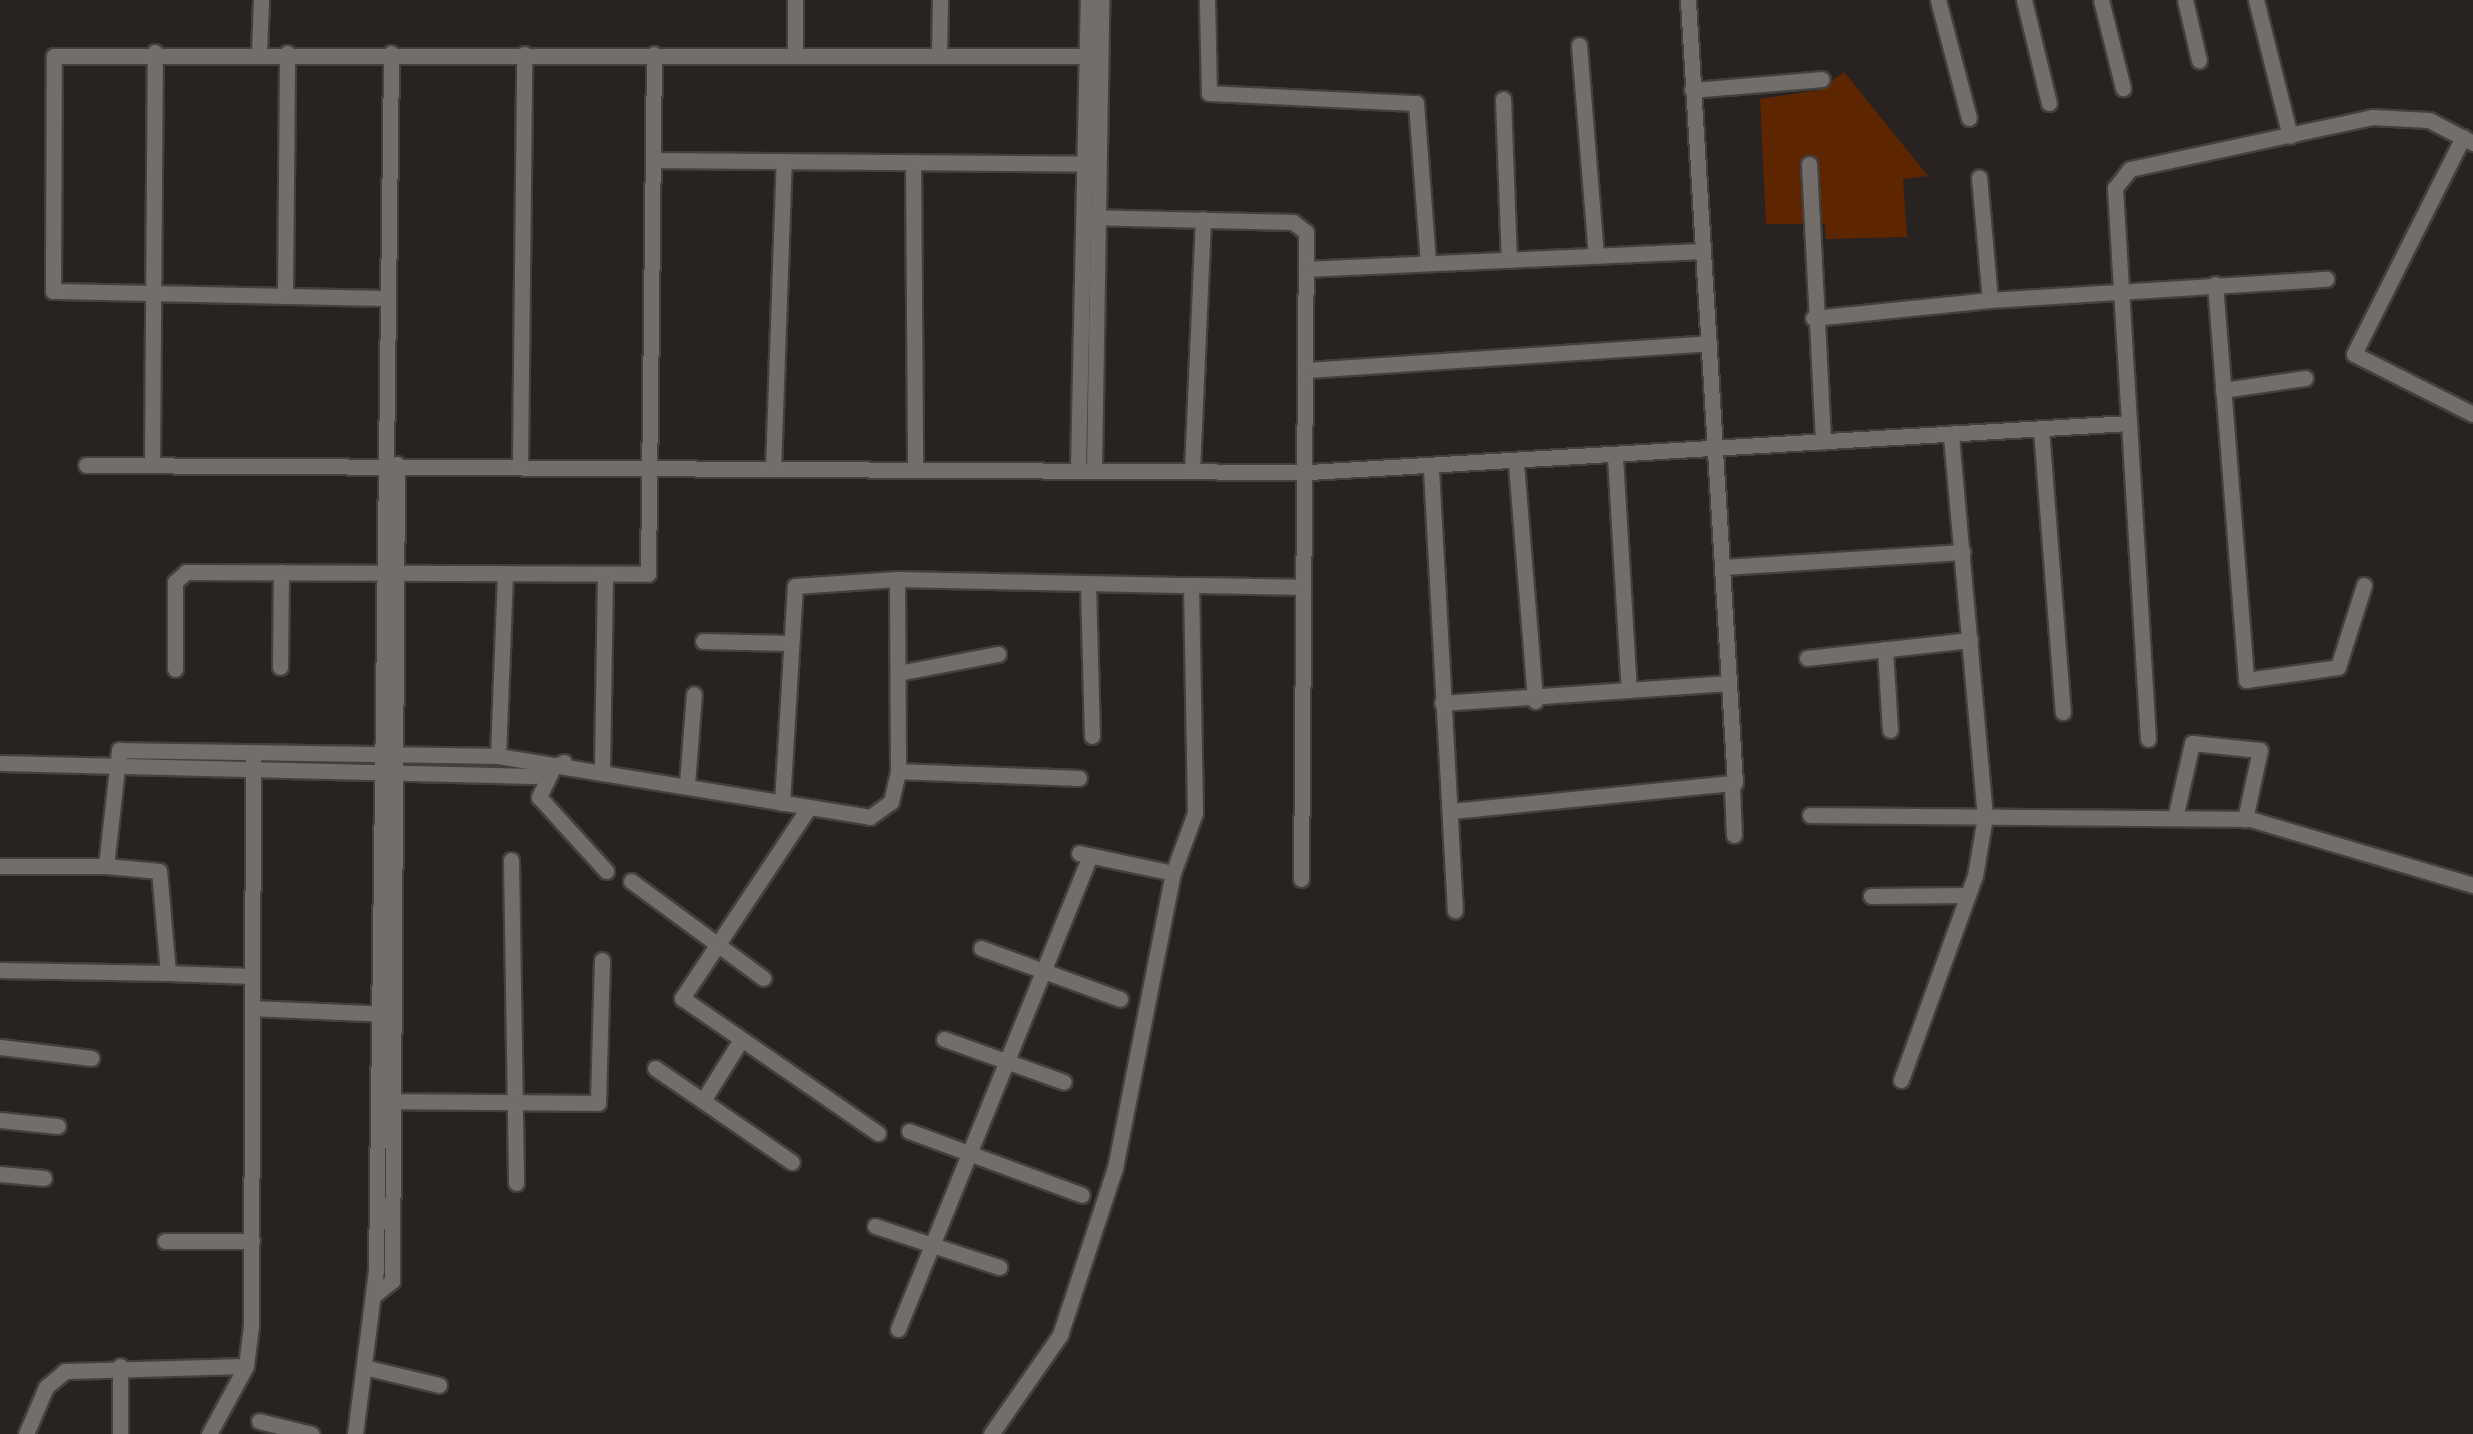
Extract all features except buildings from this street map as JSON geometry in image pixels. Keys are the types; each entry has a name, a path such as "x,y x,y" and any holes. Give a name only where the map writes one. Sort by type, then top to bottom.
{"street":[{"path":"259,53 261,0"},
{"path":"795,0 795,55"},
{"path":"939,55 940,0"},
{"path":"1088,0 1094,56"},
{"path":"1086,470 1094,56 1101,0"},
{"path":"1208,0 1208,93 1416,103 1428,262"},
{"path":"1688,0 1700,251 1717,445 1734,835"},
{"path":"1938,0 1969,118"},
{"path":"2024,0 2049,103"},
{"path":"2101,0 2123,88"},
{"path":"2185,0 2198,60"},
{"path":"2256,0 2290,136"},
{"path":"1579,45 1596,256"},
{"path":"388,298 149,294 50,286 50,62 60,52 1094,56"},
{"path":"152,462 149,294 155,52"},
{"path":"285,296 287,53"},
{"path":"355,1434 368,1368 387,1101 392,53"},
{"path":"520,466 524,54"},
{"path":"175,669 178,575 604,575 650,569 657,160 654,54"},
{"path":"1692,90 1822,79"},
{"path":"1503,99 1509,260"},
{"path":"2148,738 2118,290 2121,177 2290,136 2399,116 2468,140 2354,354 2473,414"},
{"path":"657,160 1092,164"},
{"path":"773,469 784,161"},
{"path":"913,162 914,470"},
{"path":"1809,164 1813,318 1823,442"},
{"path":"1979,177 1990,300"},
{"path":"1091,217 1302,225 1309,472 1303,587 1301,880"},
{"path":"1192,470 1203,219"},
{"path":"1306,269 1700,251"},
{"path":"1813,318 2118,290 2326,279"},
{"path":"2215,284 2246,680 2338,668 2364,584"},
{"path":"1307,370 1709,342"},
{"path":"2223,390 2305,378"},
{"path":"86,465 152,462 1309,472 1430,469 1614,457 1717,445 2128,423"},
{"path":"2041,429 2062,712"},
{"path":"1901,1080 1968,895 1984,817 1952,434"},
{"path":"1614,457 1629,690"},
{"path":"1516,463 1536,700"},
{"path":"1430,469 1455,910"},
{"path":"1723,567 1962,552"},
{"path":"280,666 281,572"},
{"path":"498,756 505,574"},
{"path":"602,768 604,575"},
{"path":"782,803 795,586 898,579 1303,587"},
{"path":"0,763 253,772 602,768 806,810 883,812 898,772 898,579"},
{"path":"1088,584 1092,736"},
{"path":"990,1434 1060,1336 1115,1168 1173,873 1195,813 1191,585"},
{"path":"1808,658 1970,640"},
{"path":"703,641 789,643"},
{"path":"1884,650 1890,730"},
{"path":"898,673 998,654"},
{"path":"1442,704 1728,683"},
{"path":"687,784 694,694"},
{"path":"2176,818 2192,743 2260,750 2234,814"},
{"path":"106,866 119,750 498,756 558,767"},
{"path":"209,1434 246,1366 252,1241 253,752"},
{"path":"558,767 539,797 606,871"},
{"path":"898,772 1079,778"},
{"path":"1452,811 1732,788"},
{"path":"806,810 682,998 738,1042 878,1132"},
{"path":"1810,815 2176,818 2194,811 2234,814 2473,886"},
{"path":"898,1329 1043,970 1084,855 1173,873"},
{"path":"511,860 516,1182"},
{"path":"0,866 106,866 159,871 168,973"},
{"path":"631,881 763,978"},
{"path":"1871,896 1968,895"},
{"path":"980,948 1120,999"},
{"path":"387,1101 514,1107 598,1103 602,960"},
{"path":"0,970 252,976"},
{"path":"252,1008 388,1014"},
{"path":"944,1039 1064,1082"},
{"path":"704,1100 738,1042"},
{"path":"0,1047 91,1058"},
{"path":"655,1068 792,1162"},
{"path":"0,1120 58,1126"},
{"path":"909,1131 1082,1194"},
{"path":"0,1174 44,1178"},
{"path":"874,1226 999,1267"},
{"path":"166,1240 252,1241"},
{"path":"26,1434 46,1387 65,1371 120,1366 246,1366"},
{"path":"120,1366 120,1434"},
{"path":"368,1368 439,1385"},
{"path":"259,1421 311,1434"}],"shaded area":[{"path":"1844,72 1928,176 1903,179 1907,237 1826,239 1825,224 1766,224 1760,99 1819,90"}]}
